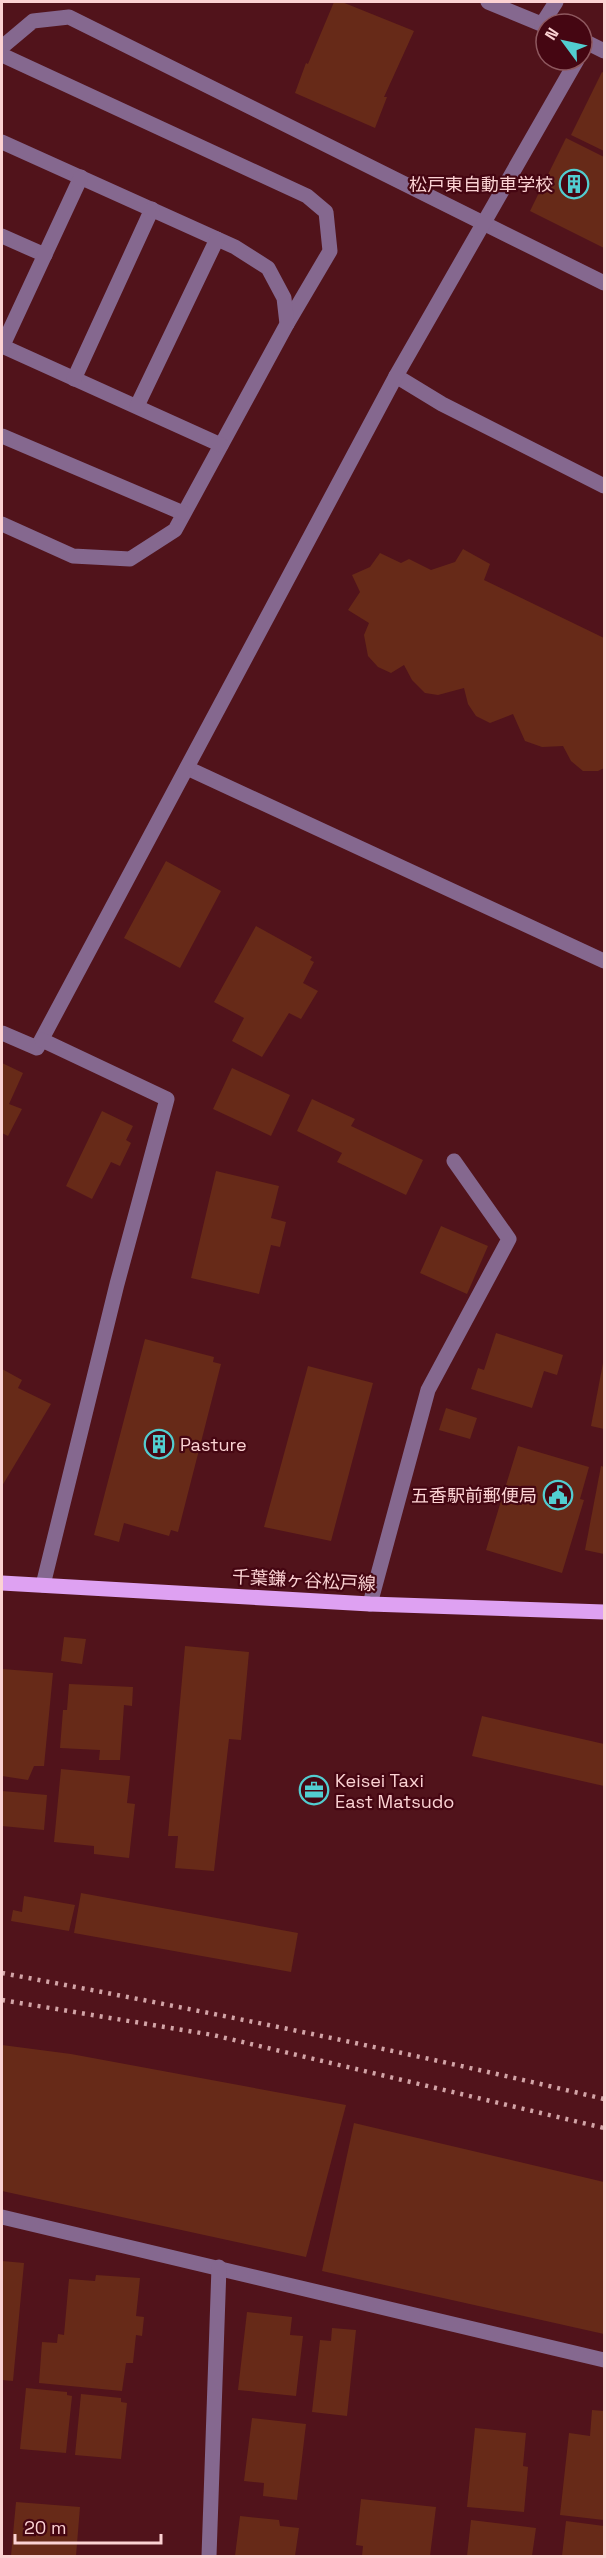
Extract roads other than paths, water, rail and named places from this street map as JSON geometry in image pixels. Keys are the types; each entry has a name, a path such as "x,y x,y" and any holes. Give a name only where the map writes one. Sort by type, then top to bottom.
{"main road":[{"name":"千葉鎌ヶ谷松戸線","path":"2,1583 370,1604 604,1612"}],"street":[{"path":"488,2 534,21"},
{"path":"2,47 33,21 69,17 604,283"},
{"path":"2,55 307,196 326,212 330,251 287,324 175,530 130,559 73,556 2,524"},
{"path":"39,1044 396,376 570,72"},
{"path":"2,142 236,247 268,268 284,298 287,324"},
{"path":"81,177 2,346 221,445"},
{"path":"74,379 152,209"},
{"path":"2,236 45,255"},
{"path":"137,406 217,239"},
{"path":"396,376 442,404 604,486"},
{"path":"2,436 183,513"},
{"path":"187,768 604,961"},
{"path":"2,1033 39,1044 167,1099 117,1284 43,1585"},
{"path":"370,1604 428,1390 509,1239 454,1161"},
{"path":"2,2217 604,2360"},
{"path":"209,2556 219,2267"}],"railway":[{"path":"2,1973 304,2032 604,2099"},
{"path":"2,2000 213,2035 604,2128"}],"place":[{"name":"松戸東自動車学校","path":"574,184"},
{"name":"Pasture","path":"159,1444"},
{"name":"五香駅前郵便局","path":"558,1495"},
{"name":"Keisei Taxi East Matsudo","path":"314,1790"}]}
